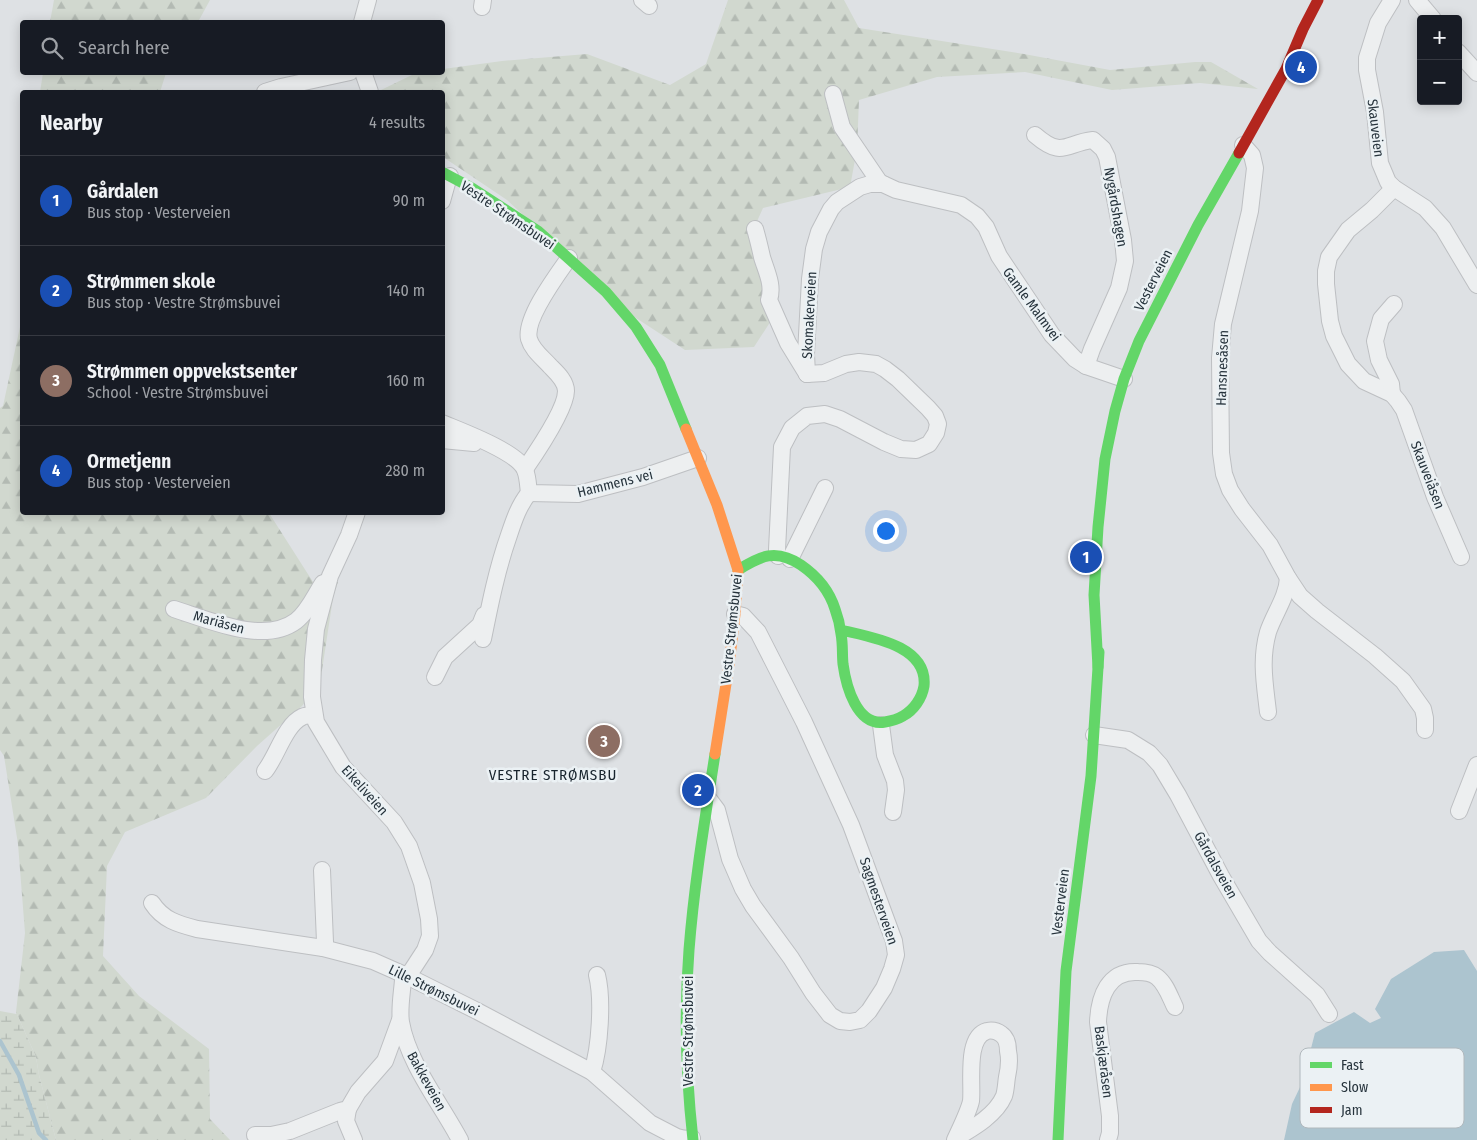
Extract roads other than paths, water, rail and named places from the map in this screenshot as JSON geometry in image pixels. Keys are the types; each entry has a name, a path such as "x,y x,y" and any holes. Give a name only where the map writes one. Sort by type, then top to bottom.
{"main road":[{"name":"Vesterveien","path":"1058,1140 1066,971 1091,776 1094,735 1098,667 1094,595 1098,527 1105,458 1115,410 1124,379 1166,287 1198,225 1323,4"},
{"name":"Vestre Strømsbuvei","path":"446,174 472,188 538,231 606,292 641,334 660,365 717,505 738,570 735,614 708,798 692,920 688,967 688,1092 692,1139"},
{"path":"738,570 755,559 766,556 798,562 814,574 825,586 834,606 841,630 844,669 852,700 864,716 881,725 904,716 920,701 924,688 924,673 919,663 905,650 891,643 841,630"}],"street":[{"path":"363,20 368,0"},
{"name":"Skauveien","path":"1392,0 1378,22 1367,58 1380,163 1388,182 1425,208 1443,228 1477,285"},
{"path":"1417,0 1430,15"},
{"path":"1462,56 1477,73"},
{"path":"273,90 337,75"},
{"path":"364,75 369,90"},
{"path":"833,94 842,128 883,184"},
{"name":"Nygårdshagen","path":"1035,136 1046,144 1061,149 1093,140 1104,149 1107,157 1123,240 1124,261 1119,288 1086,366"},
{"name":"Hansnesåsen","path":"1244,145 1252,155 1255,168 1250,211 1223,324 1220,358 1221,453 1224,474 1230,490 1270,545 1300,596 1403,681 1423,709 1425,730"},
{"path":"445,190 447,183 446,174"},
{"name":"Skomakerveien","path":"784,558 776,550 782,447 792,428 807,416 825,414 840,419 901,449 916,450 929,444 936,433 938,424 935,416 928,408 904,385 876,364 859,362 846,364 824,373 807,374 806,354 810,279 814,249 819,232 831,209 837,202 860,187 870,184 883,184 896,190 961,205"},
{"path":"1392,394 1364,381 1348,364 1334,336 1330,321 1326,271 1329,257 1348,230 1394,188"},
{"name":"Gamle Malmvei","path":"961,205 977,216 986,227 999,256 1052,335 1075,359 1086,366 1124,379"},
{"path":"755,229 769,275 769,300 788,343 807,374"},
{"path":"525,469 554,422 565,400 565,385 531,346 528,337 529,327 544,293 569,258"},
{"name":"Skauveiåsen","path":"1394,304 1381,319 1375,341 1379,360 1391,384 1392,394 1404,410 1435,496 1461,557"},
{"path":"445,423 499,448 513,456 525,469 529,493 514,519 503,553 490,601 483,639"},
{"path":"445,440 499,448"},
{"name":"Hammens vei","path":"529,493 578,494 643,477 698,458"},
{"path":"784,558 825,488"},
{"name":"Eikeliveien","path":"356,515 349,536 330,576 316,637 312,697 316,722 343,767 394,822 409,846 422,882 429,918 430,936 425,950 407,976"},
{"name":"Mariåsen","path":"174,610 241,630 279,630 296,620 305,611 330,576"},
{"path":"1268,712 1263,666 1266,642 1269,630 1288,586 1288,578"},
{"path":"434,677 445,657 480,625 490,601"},
{"name":"Sagmesterveien","path":"708,798 717,810 730,859 753,906 830,1015 840,1021 860,1020 869,1012 890,975 896,954 894,941 852,825 804,722 758,632 743,616 735,614"},
{"path":"266,771 290,726 302,717 314,715"},
{"path":"881,725 886,755 895,781 894,812"},
{"name":"Gårdalsveien","path":"1094,735 1128,740 1149,753 1160,765 1259,941 1316,995 1329,1014"},
{"path":"1459,811 1477,765"},
{"path":"322,870 325,942 323,948"},
{"name":"Lille Strømsbuvei","path":"152,902 155,907 176,924 323,948 373,961 477,1011 592,1072 650,1123 677,1137 692,1139"},
{"name":"Baskjæråsen","path":"1108,1140 1110,1116 1098,1022 1099,1008 1108,985 1119,975 1132,971 1144,972 1155,976 1163,984 1175,1007"},
{"path":"592,1072 597,1050 600,1007 600,986 597,974"},
{"name":"Bakkeveien","path":"348,1109 358,1092 385,1062 400,1020 403,980 407,976"},
{"name":"Bakkeveien","path":"400,1020 404,1037 417,1067 460,1140"},
{"path":"988,1030 997,1031 1007,1041 1010,1062 1004,1094 1000,1103 991,1112 956,1139 970,1103 971,1066 977,1038 988,1030"},
{"path":"255,1135 271,1135 290,1131 348,1109 346,1121 354,1140"}],"water":[{"path":"1464,950 1477,971 1477,1140 1284,1140 1292,1104 1300,1087 1300,1128 1464,1128 1464,1048 1311,1048 1315,1033 1354,1012 1370,1023 1381,1018 1375,1009 1391,979 1434,952"}],"waterway":[{"path":"0,1041 19,1075 39,1133 46,1140"}],"place":[{"name":"Ormetjenn","path":"1301,67"},
{"name":"Gårdalen","path":"1086,557"},
{"name":"Strømmen oppvekstsenter","path":"604,741"},
{"name":"Strømmen skole","path":"698,790"}],"district":[{"name":"VESTRE STRØMSBU","path":"553,775"}]}
